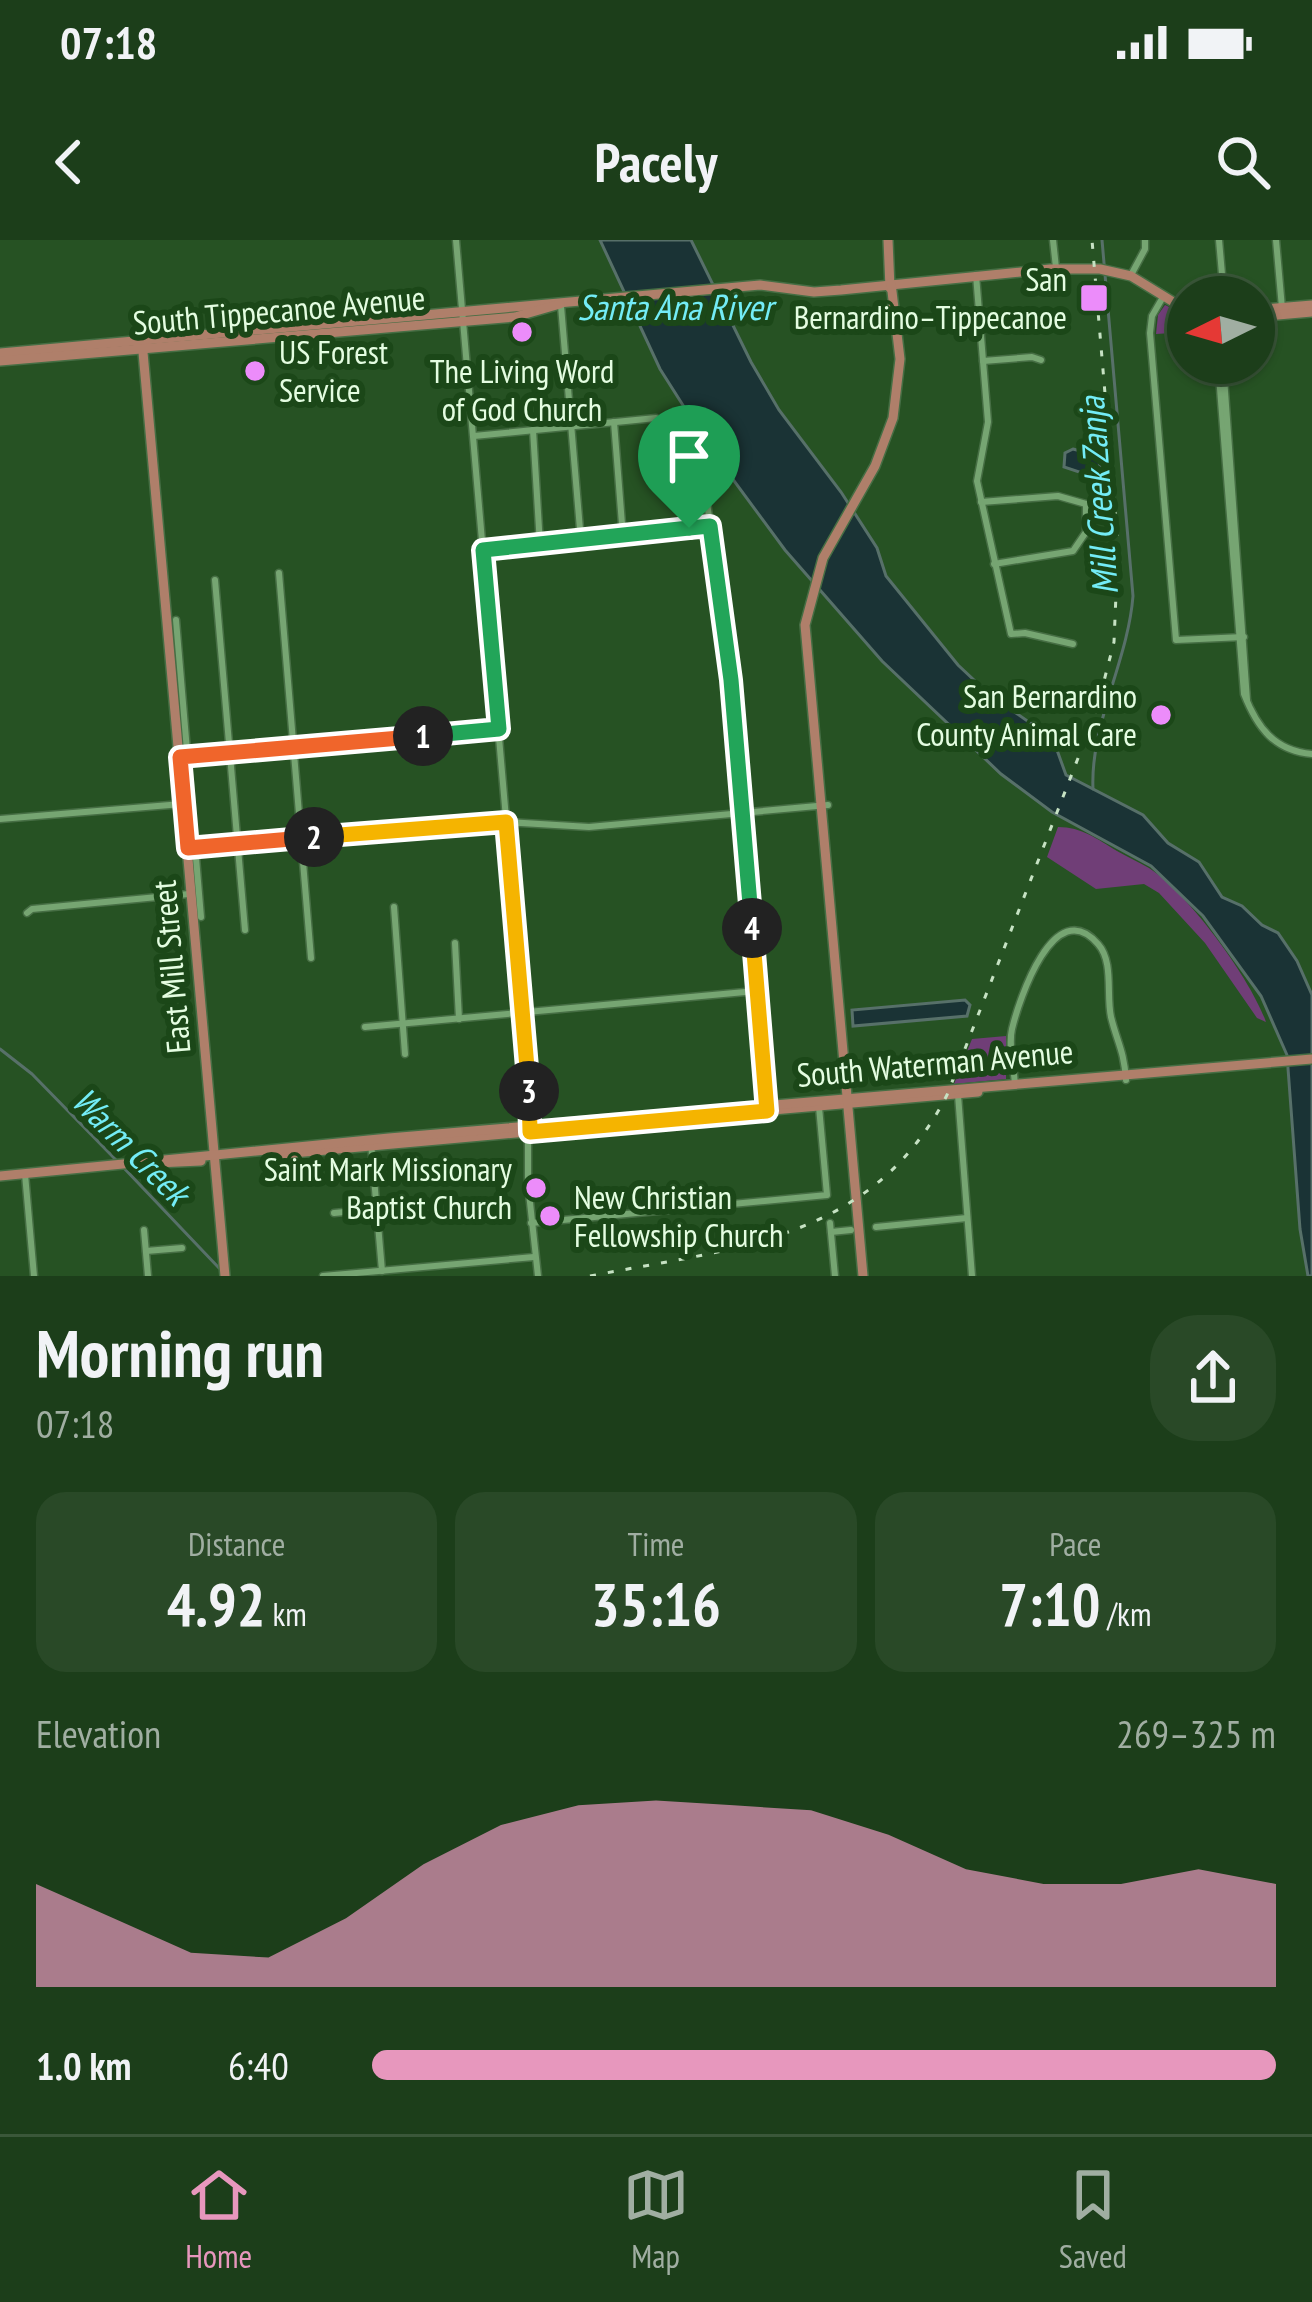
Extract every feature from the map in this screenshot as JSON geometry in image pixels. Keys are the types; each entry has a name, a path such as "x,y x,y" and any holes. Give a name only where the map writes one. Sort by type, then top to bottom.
{"main road":[{"path":"866,1276 822,761 805,636 823,558 880,449 888,416 894,380 887,240"},
{"name":"South Tippecanoe Avenue","path":"0,357 464,317 760,285 808,289 1072,267 1132,273 1165,294"},
{"path":"1275,310 1312,309"},
{"path":"1275,312 1312,309"},
{"name":"East Mill Street","path":"143,345 183,756 225,1276"},
{"name":"South Waterman Avenue","path":"0,1176 1312,1062"},
{"name":"South Waterman Avenue","path":"767,1108 958,1094 1015,1085"},
{"name":"South Waterman Avenue","path":"371,1143 530,1129"},
{"path":"442,1140 467,1131"},
{"name":"South Waterman Avenue","path":"132,1164 214,1156"},
{"path":"145,1166 180,1157"}],"street":[{"path":"457,240 523,1012 535,1274"},
{"path":"1053,240 1056,268"},
{"path":"1132,273 1145,240"},
{"path":"1219,240 1222,276"},
{"path":"1276,240 1282,308"},
{"path":"976,275 988,422 977,472 994,564 1013,636 1024,633 1073,644"},
{"path":"1165,294 1152,316 1150,334 1177,641 1242,637"},
{"path":"560,304 580,541"},
{"path":"983,361 1041,360"},
{"path":"1223,384 1247,700 1255,720 1271,739 1293,751 1312,754"},
{"path":"474,436 656,418"},
{"path":"614,422 623,537"},
{"path":"532,430 539,545"},
{"path":"981,502 1061,496 1086,504 1085,536 1070,553 994,564"},
{"path":"707,502 731,680 767,1108"},
{"path":"483,550 710,526"},
{"path":"279,573 311,958"},
{"path":"215,580 245,930"},
{"path":"176,620 183,756 201,917"},
{"path":"183,756 499,729"},
{"path":"0,819 184,803"},
{"path":"191,848 506,822 589,827 826,806"},
{"path":"27,913 192,894"},
{"path":"394,908 406,1054"},
{"path":"1015,1085 1013,1026 1042,952 1058,935 1081,933 1103,951 1111,1015 1123,1044 1126,1077"},
{"path":"455,943 459,1018"},
{"path":"365,1027 757,991"},
{"path":"958,1094 972,1276"},
{"path":"531,1223 827,1196 819,1106"},
{"path":"371,1143 382,1271"},
{"path":"25,1174 34,1276"},
{"path":"334,1213 376,1209"},
{"path":"876,1227 967,1219"},
{"path":"836,1276 831,1228 851,1230"},
{"path":"144,1230 148,1276"},
{"path":"146,1251 182,1248"},
{"path":"323,1276 534,1257"}],"shaded area":[{"path":"1167,306 1167,333 1156,334 1158,315"},
{"path":"1058,827 1089,834 1165,880 1216,938 1247,983 1266,1022 1257,1018 1205,943 1159,893 1144,884 1096,889 1047,857"},
{"path":"1006,1036 1006,1079 954,1084 972,1039"}],"water":[{"name":"Santa Ana River","path":"600,240 691,240 779,410 841,492 877,548 886,576 958,665 989,694 1053,739 1066,775 1143,815 1168,843 1199,862 1222,897 1278,933 1312,995 1312,1276 1308,1276 1300,1229 1287,1055 1261,996 1203,916 1151,866 1052,812 1001,774 882,661 785,550 712,451 660,369"},
{"path":"1073,449 1099,456 1100,479 1064,467 1065,453"},
{"path":"965,1000 970,1005 967,1016 853,1026 852,1010"}],"waterway":[{"name":"Mill Creek Zanja","path":"1093,789 1097,741 1133,596 1102,240"},
{"name":"Warm Creek","path":"0,1049 32,1074 116,1160"},
{"name":"Warm Creek","path":"122,1166 219,1268"}],"railway":[{"path":"590,1276 746,1245 839,1209 880,1181 916,1144 947,1095 1096,712 1114,642 1118,547 1092,240"}],"place":[{"name":"San Bernardino–Tippecanoe","path":"1094,298"},
{"name":"The Living Word of God Church","path":"522,332"},
{"name":"US Forest Service","path":"255,371"},
{"name":"San Bernardino County Animal Care","path":"1161,715"},
{"name":"Saint Mark Missionary Baptist Church","path":"536,1188"},
{"name":"New Christian Fellowship Church","path":"550,1216"}],"route":[{"path":"710,526 729,666 767,1111 530,1132 506,822 188,848 180,757 499,729 483,550 689,528 710,526"}]}
